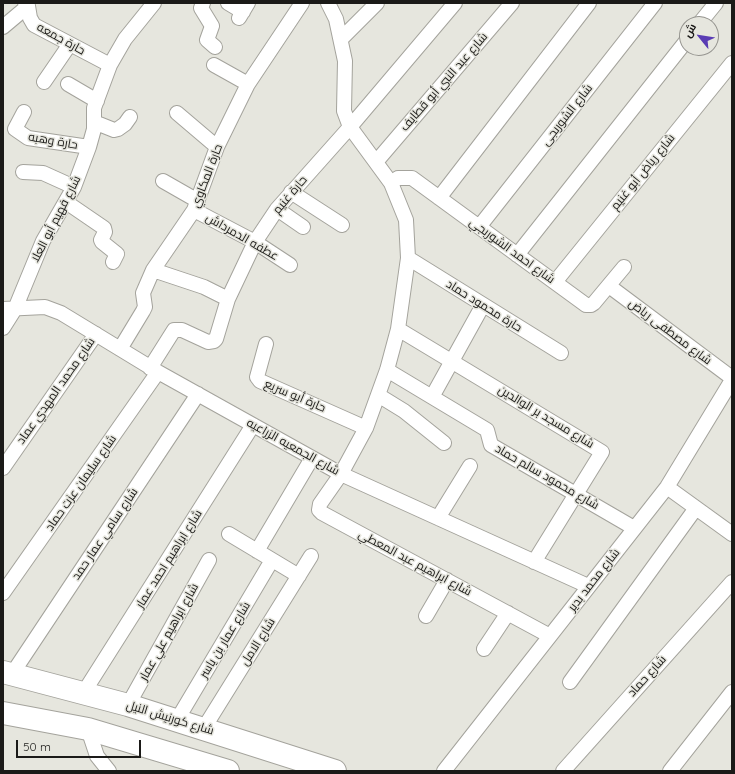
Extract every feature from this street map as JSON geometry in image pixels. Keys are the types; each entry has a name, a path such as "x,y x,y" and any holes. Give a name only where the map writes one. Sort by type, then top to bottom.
{"highway":[{"name":"شارع كورنيش النيل","path":"7,673 84,692 128,705 335,771"},
{"path":"3,713 88,729 214,769"}],"street":[{"name":"شارع فهيم أبو العلا","path":"3,328 9,309 43,241 74,187 89,147 94,129 94,113 97,101 110,65 125,39 154,3"},
{"path":"203,3 201,8 212,26 206,40 215,47"},
{"path":"228,3 243,11"},
{"name":"حارة المكاوي","path":"120,350 145,307 143,293 153,270 196,205 217,147 248,84 302,3"},
{"path":"328,3 336,19 345,61 344,111 350,127 391,183 406,220 408,258 398,329 387,370 366,428 341,474"},
{"path":"341,39 377,3"},
{"name":"حارة غنيم","path":"154,370 172,332 176,329 208,342 214,341 217,336 228,299 255,242 276,209 350,127 455,3"},
{"name":"شارع عبد النبي أبو قطايف","path":"376,162 512,3"},
{"path":"439,198 589,3"},
{"name":"شارع الشوربجى","path":"479,227 655,3"},
{"path":"705,16 716,3"},
{"name":"حارة جمعه","path":"27,5 30,18 34,25 110,65"},
{"path":"3,26 27,5"},
{"path":"44,82 70,44"},
{"path":"517,255 679,50"},
{"name":"شارع رياض أبو غنيم","path":"555,282 732,63"},
{"path":"214,65 248,84"},
{"path":"68,84 97,101"},
{"name":"حارة وهبه","path":"24,112 15,129 28,138 89,147"},
{"path":"177,112 217,147"},
{"path":"94,122 114,130 125,124 130,117"},
{"path":"23,172 43,173 74,187"},
{"name":"شارع احمد الشوربجي","path":"391,183 398,178 412,178 589,306 594,303 624,267"},
{"name":"عطفه الدمرداش","path":"163,181 196,205 290,265"},
{"path":"291,192 342,225"},
{"path":"66,202 104,228 105,232 101,238 102,242 117,254 113,262"},
{"path":"276,209 303,226"},
{"name":"حارة محمود حماد","path":"408,258 561,353"},
{"path":"153,270 204,287 228,299"},
{"name":"شارع مصطفى رياض","path":"609,286 732,379"},
{"path":"432,397 483,305"},
{"name":"شارع الجمعيه الزراعيه","path":"9,309 45,307 61,313 154,370 341,474 588,586"},
{"name":"شارع مسجد بر الوالدين","path":"398,329 601,450 602,454 534,562"},
{"name":"شارع محمد المهدي عماد","path":"3,467 96,334"},
{"name":"حارة أبو سريع","path":"266,344 257,377 260,381 366,428"},
{"name":"شارع سليمان عزت حماد","path":"3,594 154,370"},
{"name":"شارع محمود سالم حماد","path":"387,370 487,430 491,445 634,528"},
{"name":"شارع محمد بدير","path":"444,771 666,487 732,379"},
{"name":"شارع سامي عمار حمد","path":"7,673 198,394"},
{"path":"378,394 404,411 444,443"},
{"name":"شارع ابراهيم احمد عمار","path":"84,692 253,425"},
{"path":"257,551 312,458"},
{"path":"438,518 470,466"},
{"name":"شارع ابراهيم عبد المعطي","path":"341,474 320,504 320,512 550,636"},
{"path":"666,487 732,534"},
{"path":"570,682 696,508"},
{"path":"229,534 299,576"},
{"name":"شارع الامل","path":"204,728 311,556"},
{"name":"شارع ابراهيم علي عمار","path":"128,705 209,560"},
{"name":"شارع عمار بن ياسر","path":"177,720 272,560"},
{"path":"426,616 446,580"},
{"name":"شارع حماد","path":"563,771 732,582"},
{"path":"484,649 508,613"},
{"path":"670,771 732,692"},
{"path":"88,729 97,756 109,771"}]}
